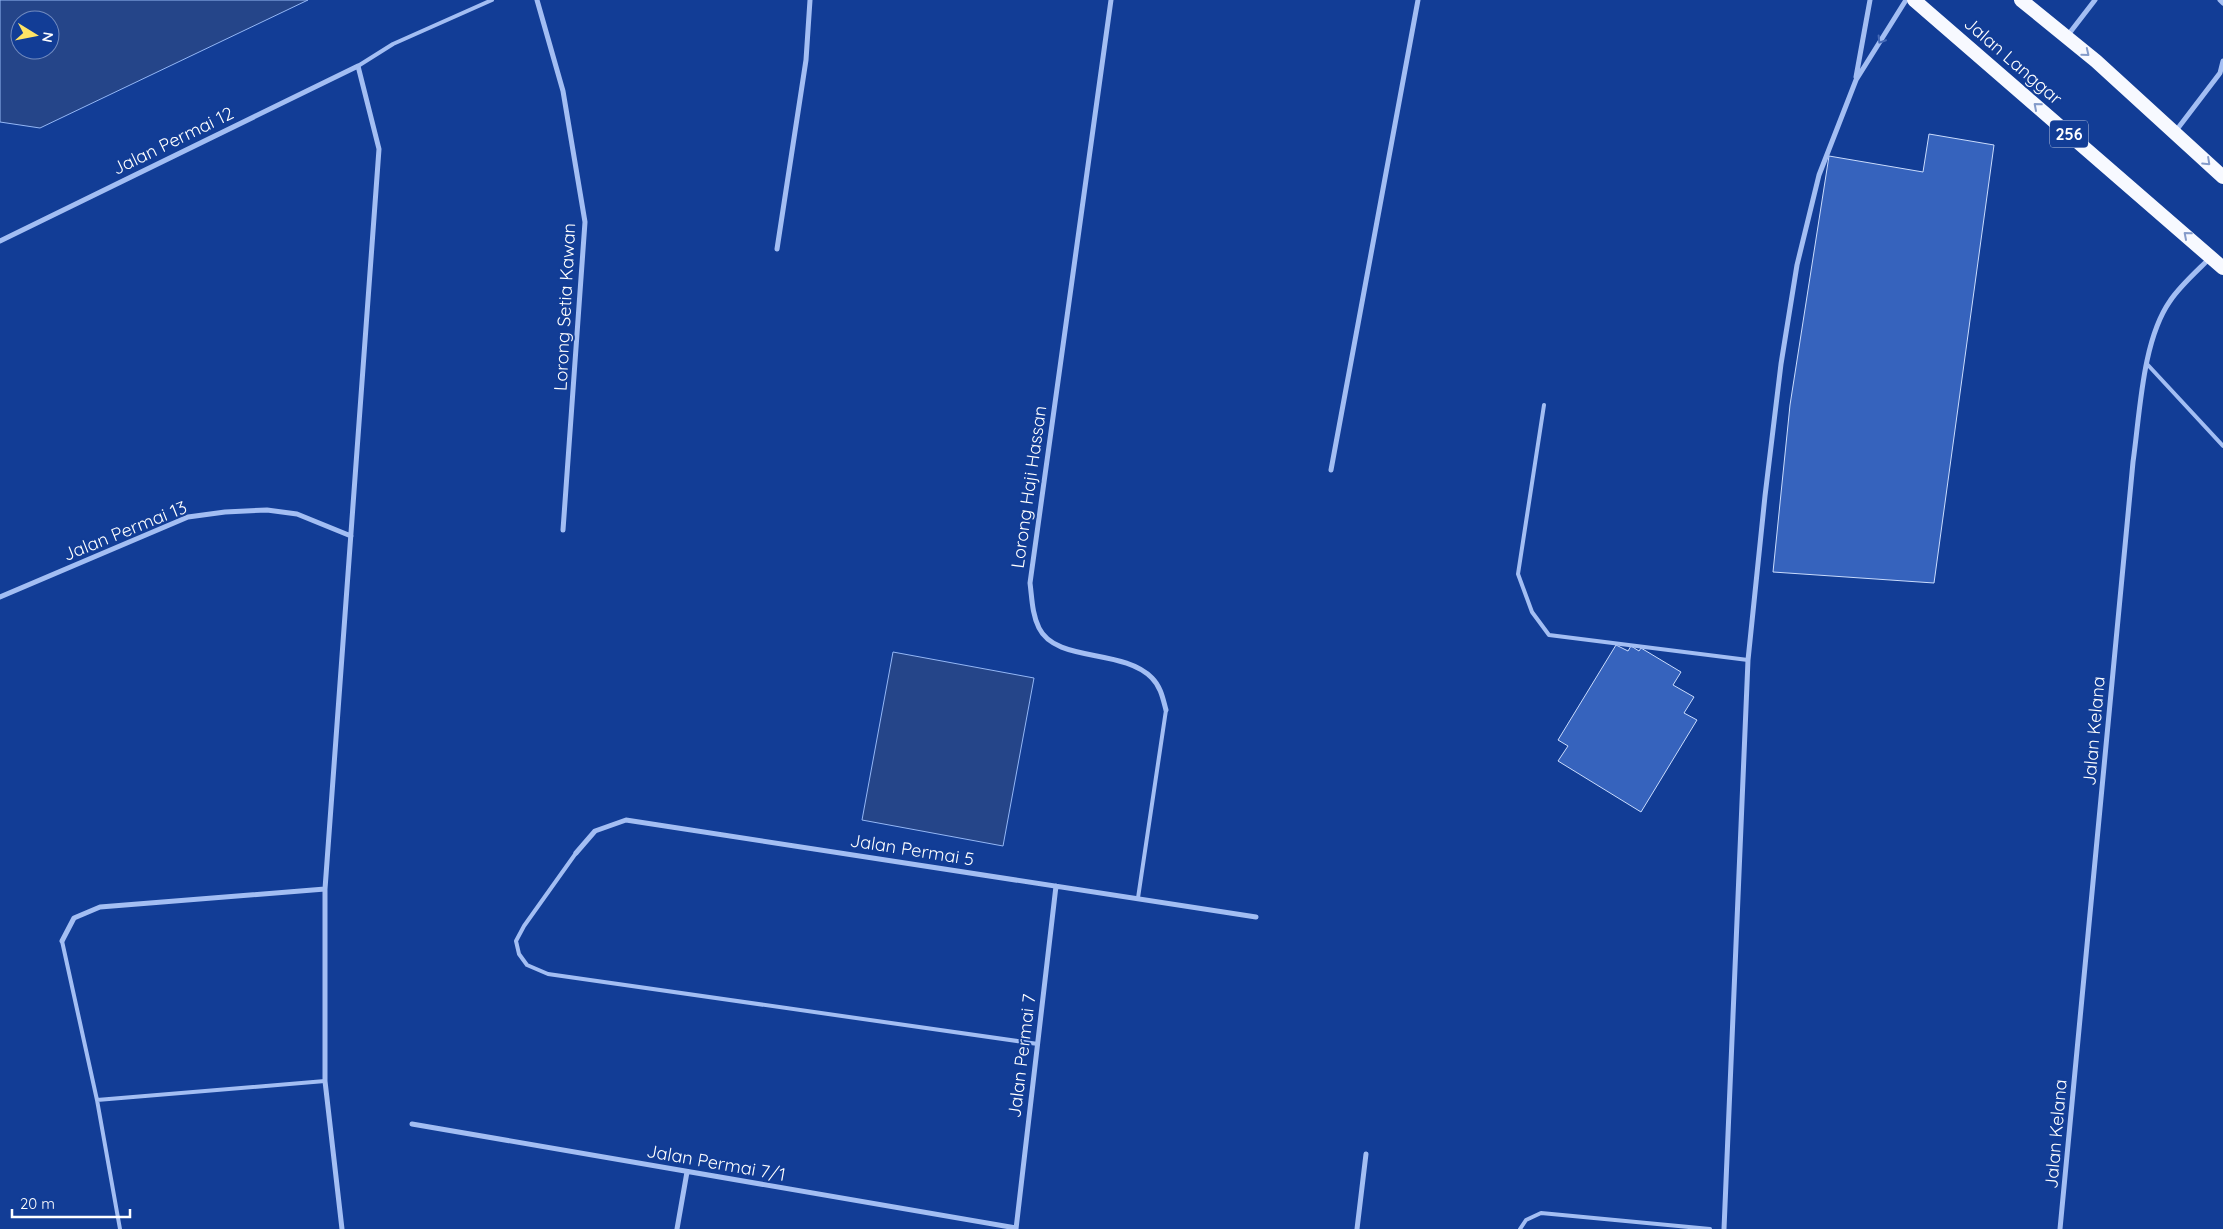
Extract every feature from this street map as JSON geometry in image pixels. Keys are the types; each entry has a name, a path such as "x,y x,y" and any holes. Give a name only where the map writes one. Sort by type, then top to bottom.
{"highway":[{"name":"Jalan Langgar","path":"1914,0 2223,268"},
{"path":"2021,0 2175,132 2223,177"}],"street":[{"name":"Lorong Setia Kawan","path":"537,0 563,91 585,222 563,530"},
{"path":"777,249 806,60 810,0"},
{"name":"Lorong Haji Hassan","path":"1111,0 1030,583 1033,610 1040,629 1049,641 1064,649 1127,662 1140,668 1153,679 1162,692 1166,710"},
{"path":"1331,470 1418,0"},
{"path":"1856,80 1870,0"},
{"path":"1724,1229 1748,660 1781,364 1797,265 1819,176 1856,80 1906,0"},
{"path":"2066,37 2094,0"},
{"path":"2220,0 2223,3"},
{"path":"2175,132 2220,73 2223,61"},
{"name":"Jalan Permai 12","path":"0,240 358,66"},
{"path":"342,1229 325,1081 324,889 378,149 358,66"},
{"name":"Jalan Kelana","path":"2060,1229 2132,472 2146,364 2156,331 2170,301 2211,256"},
{"name":"Jalan Permai 13","path":"0,597 188,518 225,512 267,510 297,514 351,536"},
{"name":"Jalan Permai 5","path":"576,853 595,831 626,820 1138,898 1256,918"},
{"name":"Jalan Permai 7","path":"1016,1229 1056,886"},
{"path":"62,941 74,918 100,907 324,889"},
{"name":"Jalan Permai 7/1","path":"412,1124 1016,1229"},
{"path":"1357,1229 1366,1154"},
{"path":"677,1229 687,1172"}],"lane":[{"path":"358,66 393,44 492,0"},
{"path":"2146,364 2223,446"},
{"path":"1544,405 1518,574 1532,612 1549,635 1748,660"},
{"name":"Lorong Haji Hassan","path":"1138,898 1166,710"},
{"path":"576,853 524,926 516,941 519,954 528,965 548,974 1038,1044"},
{"path":"62,941 98,1100 120,1229"},
{"path":"98,1100 325,1081"},
{"path":"1520,1229 1526,1220 1541,1212 1710,1229"}],"water":[{"path":"0,0 308,0 40,128 0,122"},
{"path":"893,652 1034,678 1003,846 862,820"}],"building":[{"path":"1929,134 1994,145 1934,583 1773,572 1790,405 1829,156 1923,172"},
{"path":"1616,645 1628,651 1631,646 1639,651 1641,648 1681,672 1673,685 1694,697 1684,713 1697,720 1641,812 1558,761 1568,746 1558,740"}]}
